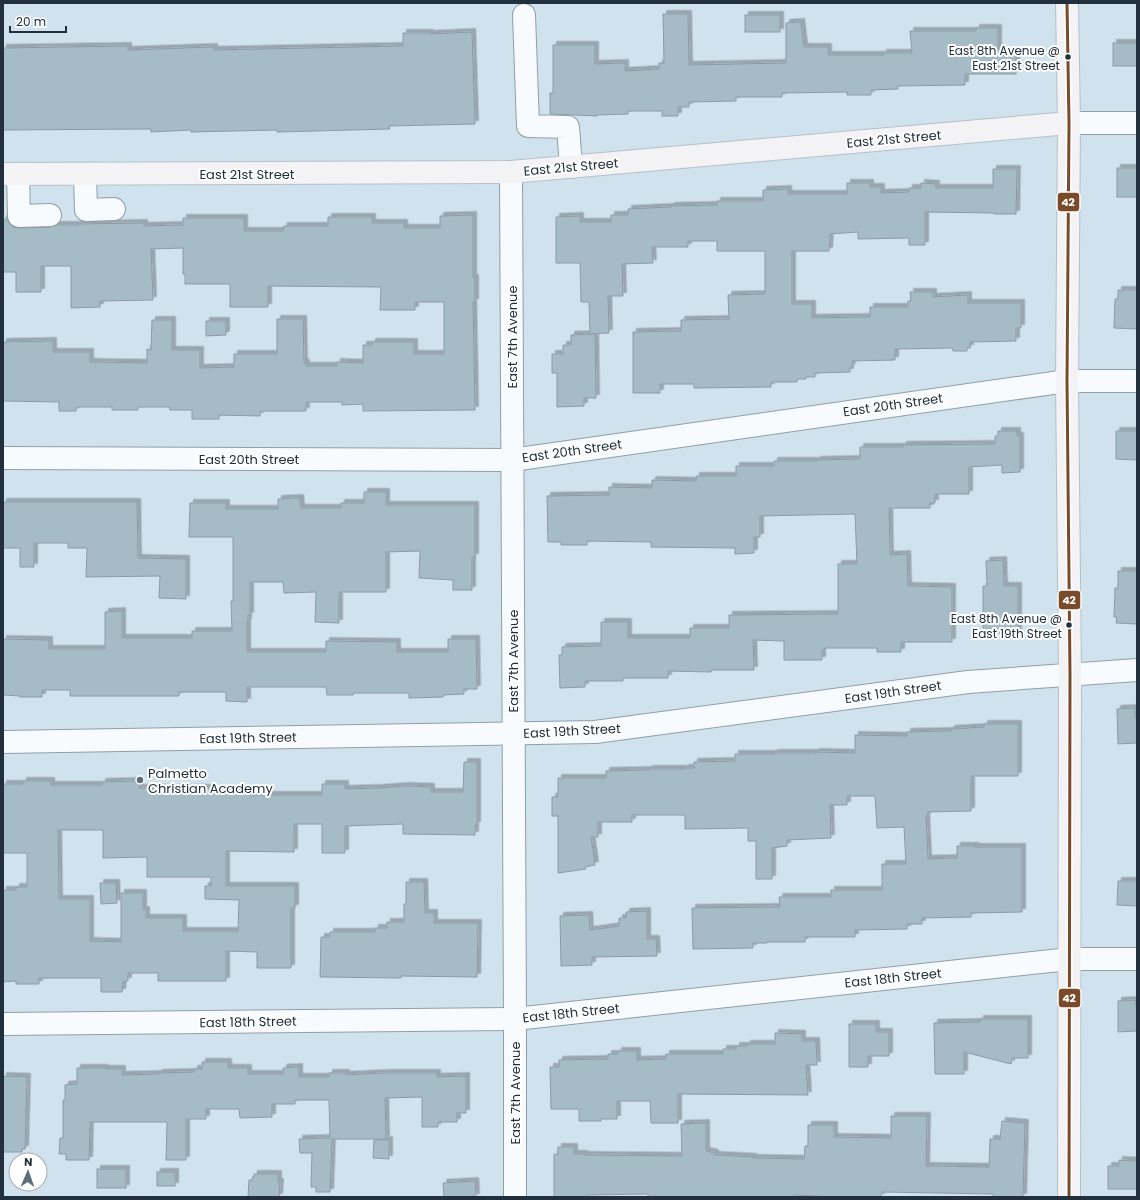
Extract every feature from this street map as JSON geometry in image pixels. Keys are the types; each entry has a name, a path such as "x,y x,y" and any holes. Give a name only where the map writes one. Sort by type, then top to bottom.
{"main road":[{"path":"1067,3 1069,123 1067,381 1070,675 1069,1197"},
{"name":"East 21st Street","path":"10,174 511,172 1069,123"}],"street":[{"path":"524,15 528,126 568,127 572,167"},
{"name":"East 21st Street","path":"1069,123 1137,123"},
{"name":"East 7th Avenue","path":"511,172 515,1197"},
{"path":"10,174 18,216 50,215"},
{"path":"85,174 86,210 114,209"},
{"name":"East 20th Street","path":"3,458 512,460 1067,381 1137,381"},
{"name":"East 19th Street","path":"3,742 595,732 968,682 1137,670"},
{"name":"East 18th Street","path":"3,1024 515,1020 1069,959 1137,959"}],"building":[{"path":"663,14 688,14 689,65 786,63 786,23 801,22 804,47 828,47 828,55 883,55 883,53 912,53 910,31 976,31 976,28 998,28 998,51 1016,51 1016,74 965,74 965,85 897,86 898,89 871,90 871,95 847,95 847,92 782,93 782,97 736,97 736,101 689,102 689,107 678,107 678,116 662,116 662,111 628,111 628,114 597,116 550,114 550,93 553,93 553,45 595,45 595,64 625,63 625,71 659,69 659,63 664,63"},
{"path":"745,15 780,15 780,32 745,32"},
{"path":"472,32 475,124 389,126 390,129 277,132 277,130 191,132 191,130 151,132 151,129 3,130 3,48 128,46 128,50 214,47 214,50 403,46 403,33 430,34"},
{"path":"1113,43 1137,43 1137,66 1113,66"},
{"path":"1117,168 1137,168 1137,197 1117,197"},
{"path":"993,169 1017,169 1016,214 925,212 925,245 909,245 909,238 858,239 858,232 830,234 829,251 792,251 792,304 812,304 812,318 870,317 870,307 908,307 908,301 911,301 910,292 933,292 933,297 968,295 968,303 1021,303 1021,328 1016,328 1016,341 970,342 970,348 967,348 967,351 953,351 952,348 895,349 895,360 852,361 850,372 815,373 815,377 797,379 797,382 771,382 771,387 694,388 694,384 660,384 660,393 633,393 633,332 681,331 681,320 729,319 728,295 765,294 765,251 717,251 717,241 688,241 688,247 652,247 653,263 622,264 623,296 608,296 609,333 590,334 589,302 581,302 580,263 556,263 556,217 580,216 580,222 611,222 611,215 628,215 628,209 717,205 717,201 763,201 763,190 788,189 788,194 847,194 847,183 870,183 870,187 881,187 881,193 909,192 909,188 921,188 921,183 936,184 936,188 993,188"},
{"path":"473,215 473,278 475,278 475,302 473,302 475,410 363,411 363,404 342,405 342,402 306,402 306,411 260,411 260,416 219,415 219,419 192,419 192,410 170,410 169,407 138,407 138,410 112,410 112,407 77,407 76,411 59,411 59,402 3,401 3,342 53,341 53,352 90,352 90,362 147,363 147,349 151,350 152,320 172,320 172,350 200,350 200,368 234,367 234,354 277,354 277,319 303,319 304,363 306,363 306,366 337,366 337,362 363,363 363,345 372,345 372,342 414,342 414,354 444,354 444,302 415,302 415,310 380,310 381,287 268,286 268,307 230,307 230,284 185,284 185,274 183,274 183,248 151,249 153,300 100,301 100,307 71,308 71,266 41,266 41,292 16,292 16,272 3,272 3,219 7,219 13,227 19,228 78,224 144,223 144,226 183,225 183,218 244,218 244,231 283,231 284,226 328,226 328,217 372,217 372,223 404,223 404,228 440,228 440,216"},
{"path":"1118,290 1137,290 1137,329 1114,328 1115,299 1118,299"},
{"path":"206,321 226,321 226,335 206,336"},
{"path":"595,334 596,398 584,398 584,406 557,407 557,373 552,373 552,354 563,354 563,345 571,345 571,335"},
{"path":"998,431 1017,431 1017,436 1020,436 1020,472 1002,473 1002,465 969,467 969,494 935,494 935,503 930,503 930,508 889,508 890,555 907,554 908,586 952,587 952,642 901,642 901,652 877,652 877,648 825,648 825,650 822,650 822,660 784,660 784,641 753,640 754,670 711,670 711,672 668,671 668,678 623,678 623,681 585,681 585,687 560,688 559,655 562,655 562,647 601,646 601,622 628,622 628,638 690,638 690,628 729,628 729,615 838,614 838,564 857,564 855,514 760,516 760,537 754,537 754,553 735,554 735,548 651,547 651,542 587,541 587,545 561,545 561,542 548,542 547,496 609,495 609,487 652,488 652,480 696,481 696,476 736,476 736,466 774,466 774,461 860,459 860,447 995,444 995,436 998,436"},
{"path":"1116,431 1137,431 1137,460 1116,459"},
{"path":"364,492 386,492 386,505 475,505 475,557 472,557 472,590 453,590 453,580 419,578 420,551 386,552 386,592 339,592 339,623 315,622 316,592 284,593 283,582 250,582 250,616 248,615 247,622 247,652 326,652 326,641 397,642 397,652 448,652 448,639 476,639 477,689 464,689 464,694 443,695 443,697 409,698 409,693 353,693 353,695 327,695 326,687 247,687 247,702 226,701 226,692 179,692 179,696 70,696 70,690 42,690 42,697 3,695 3,639 49,640 49,649 105,649 105,612 122,611 122,638 192,638 192,631 232,631 231,601 233,601 233,537 189,537 190,503 226,503 226,509 278,509 278,499 300,498 301,508 341,508 341,503 364,503"},
{"path":"3,502 137,502 138,558 186,559 186,599 159,598 160,576 86,577 87,548 68,548 68,543 34,543 34,567 20,567 20,548 3,548"},
{"path":"1003,560 1004,586 1018,586 1018,633 983,633 983,586 987,586 986,561"},
{"path":"1118,571 1137,571 1137,624 1116,623 1117,617 1114,617 1115,588 1118,588"},
{"path":"1135,708 1135,718 1137,718 1137,743 1118,744 1117,709"},
{"path":"984,724 1018,724 1018,776 971,776 971,811 928,812 928,816 926,816 928,859 957,858 957,846 1022,847 1022,912 971,913 971,917 922,918 922,924 907,924 907,929 855,930 855,937 805,937 805,942 753,943 753,948 693,949 692,908 780,907 779,897 831,897 831,890 882,890 882,864 906,864 904,827 877,828 875,796 847,796 847,805 830,805 831,838 787,840 787,846 772,848 772,879 756,879 756,841 748,841 748,828 685,829 685,815 632,815 632,822 598,822 598,837 591,837 595,865 585,867 586,869 558,873 558,816 552,816 552,797 558,797 558,778 606,778 606,771 694,768 694,762 735,761 735,754 816,752 855,753 855,735 907,736 907,732 951,731 951,729 984,727"},
{"path":"464,762 477,762 477,825 475,825 475,835 403,834 403,824 345,826 345,853 322,853 322,824 294,824 294,852 226,851 226,886 295,886 295,908 291,908 291,968 257,968 257,952 226,951 226,981 158,981 158,973 128,973 128,981 123,981 122,992 101,992 101,978 39,978 39,984 16,984 16,981 3,982 3,890 16,890 16,887 27,887 27,853 3,853 3,784 23,784 23,781 51,781 51,785 102,785 102,782 139,781 139,788 210,788 210,791 250,789 250,795 322,795 322,784 345,784 345,789 406,786 431,787 431,792 463,792","holes":["58,830 103,830 103,858 147,857 147,877 211,877 211,886 205,886 205,899 239,900 238,931 183,931 183,918 146,918 146,910 143,910 143,893 121,893 121,942 90,941 90,899 59,899"]},
{"path":"1118,881 1137,881 1137,906 1117,905"},
{"path":"406,882 424,882 425,913 434,913 434,923 478,923 477,977 320,977 321,937 330,937 330,932 375,932 375,928 387,928 387,922 404,922"},
{"path":"100,883 116,883 117,903 101,904"},
{"path":"647,911 647,939 656,939 657,956 592,957 592,965 561,966 560,916 589,915 590,930 619,926 619,918 626,918 626,912"},
{"path":"1136,1000 1137,1031 1118,1032 1118,1001"},
{"path":"980,1019 1028,1019 1028,1058 1012,1058 1011,1064 964,1052 964,1074 935,1074 934,1023 980,1022"},
{"path":"849,1024 876,1024 876,1032 889,1032 889,1056 868,1056 868,1067 849,1067"},
{"path":"775,1033 802,1034 802,1041 816,1041 817,1065 806,1065 808,1095 678,1094 678,1123 651,1123 650,1101 617,1101 617,1119 601,1119 601,1121 579,1121 579,1109 551,1109 550,1067 559,1067 559,1060 608,1059 608,1054 618,1054 618,1051 637,1051 637,1060 666,1059 666,1054 723,1054 723,1049 736,1049 736,1046 747,1046 747,1044 775,1044"},
{"path":"202,1062 228,1062 228,1068 248,1068 248,1074 283,1074 283,1068 299,1067 299,1077 329,1077 329,1073 346,1073 346,1075 437,1073 437,1077 466,1076 466,1113 457,1113 457,1122 438,1122 438,1127 422,1127 422,1097 385,1098 386,1139 332,1139 330,1192 316,1192 316,1187 311,1187 312,1153 300,1153 299,1139 330,1138 329,1100 295,1100 295,1104 272,1104 272,1117 240,1118 239,1109 206,1109 206,1119 186,1119 186,1160 166,1160 167,1122 90,1122 89,1160 66,1160 66,1154 59,1154 60,1138 63,1138 63,1100 65,1100 65,1085 77,1084 77,1068 122,1069 122,1075 159,1074 194,1072 194,1069 202,1069"},
{"path":"3,1076 27,1077 25,1149 22,1149 22,1152 3,1152"},
{"path":"891,1116 927,1116 926,1166 989,1167 990,1139 1000,1139 1002,1121 1025,1123 1023,1197 993,1197 993,1194 882,1192 881,1197 794,1195 794,1197 648,1197 648,1194 554,1197 554,1154 558,1155 558,1147 574,1147 574,1154 584,1155 682,1156 681,1124 706,1123 706,1151 715,1153 715,1155 753,1158 804,1159 805,1146 808,1146 808,1125 834,1125 834,1137 891,1138"},
{"path":"374,1140 389,1140 389,1159 373,1158"},
{"path":"1119,1160 1137,1161 1137,1189 1108,1189 1108,1166 1119,1166"},
{"path":"97,1169 126,1169 126,1188 97,1188"},
{"path":"157,1172 175,1172 175,1186 157,1186"},
{"path":"254,1174 278,1174 278,1182 280,1182 279,1197 248,1197 249,1180 253,1180"},
{"path":"475,1181 476,1197 444,1197 443,1183"}],"transit line":[{"name":"42","path":"1067,3 1069,123 1067,381 1070,675 1069,1197"}],"place":[{"name":"East 8th Avenue @ East 21st Street","path":"1068,57"},
{"name":"East 8th Avenue @ East 19th Street","path":"1069,625"},
{"name":"Palmetto Christian Academy","path":"140,780"}]}
